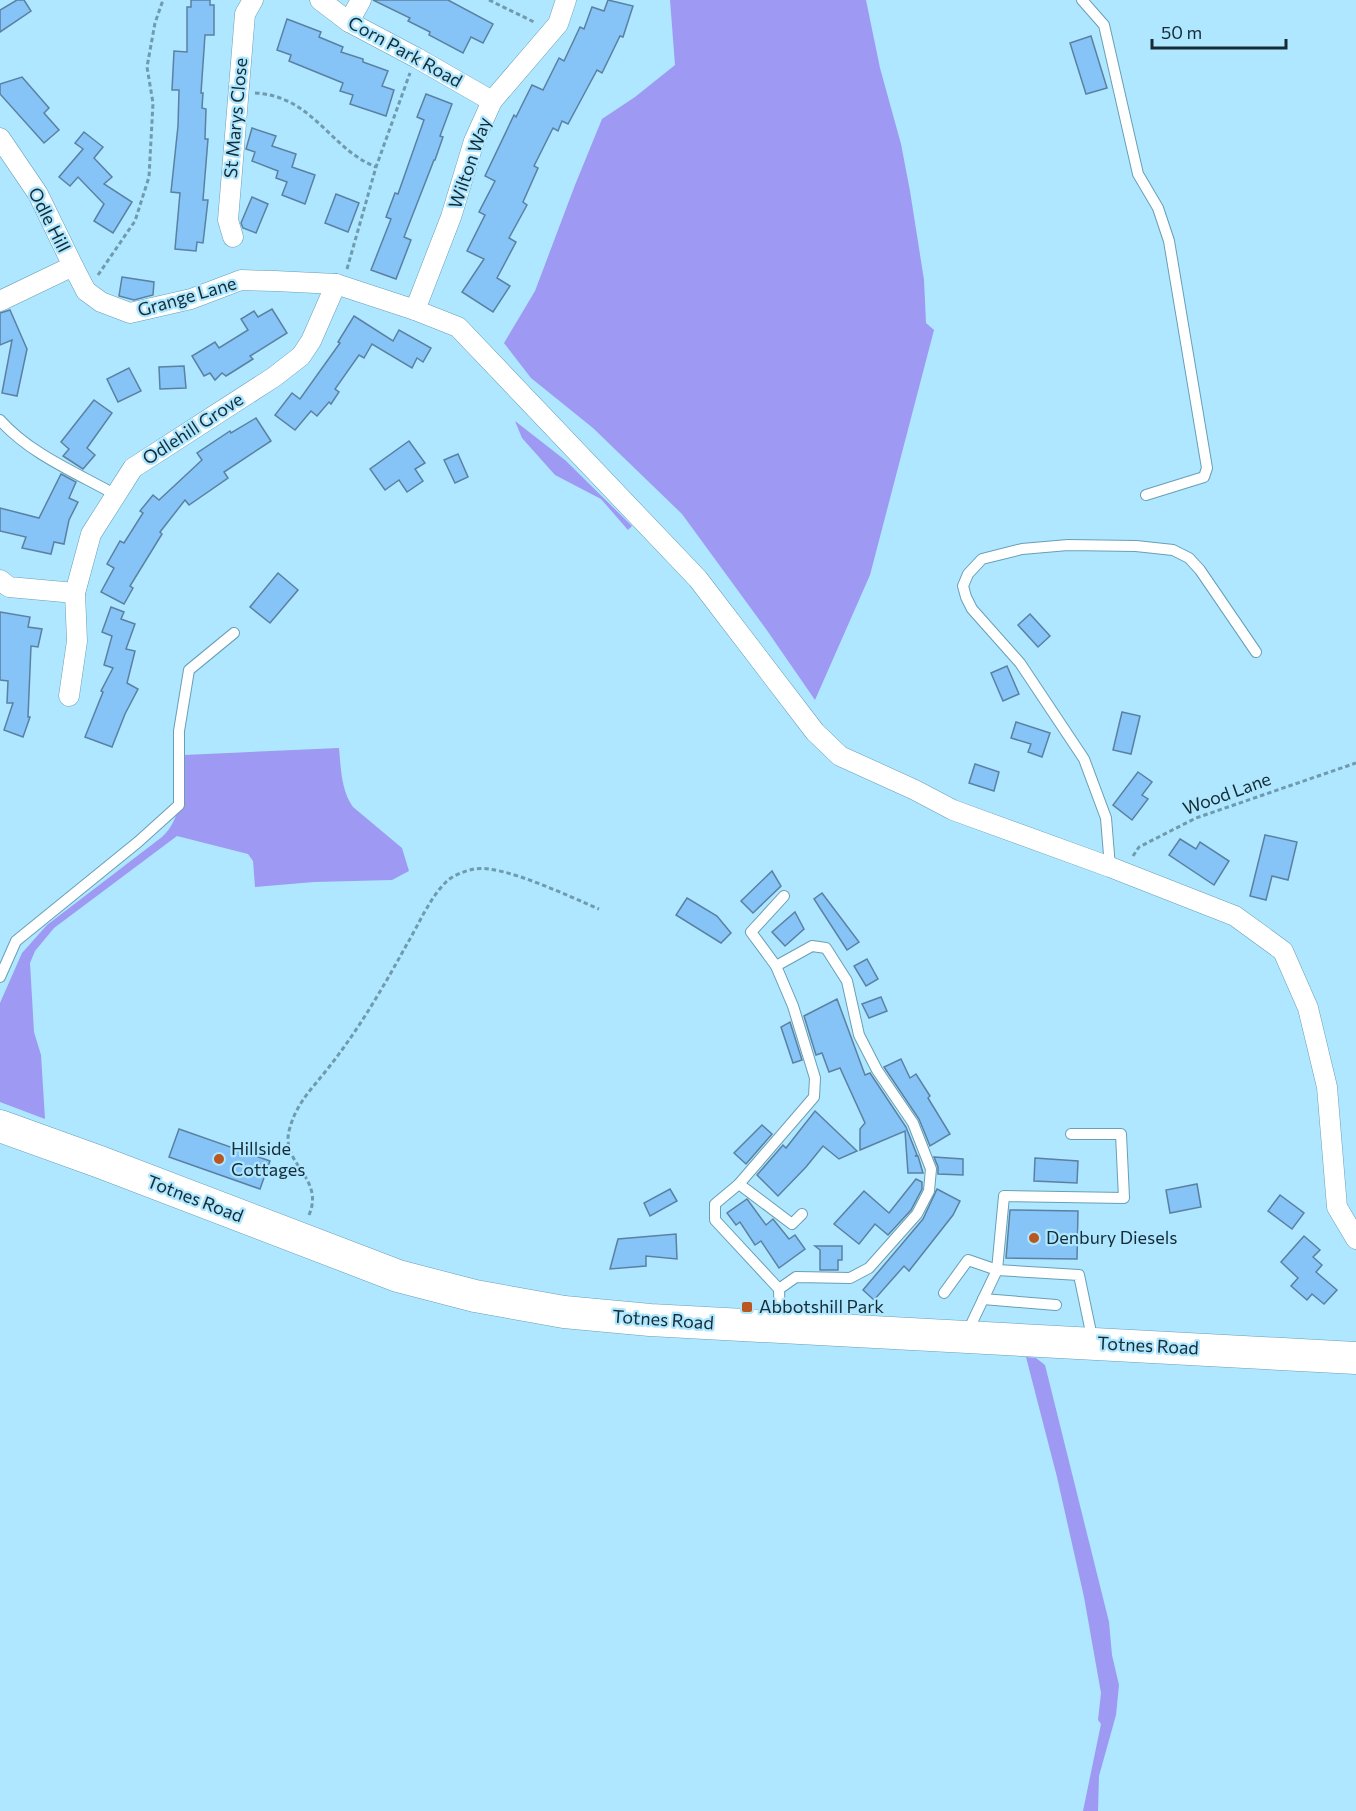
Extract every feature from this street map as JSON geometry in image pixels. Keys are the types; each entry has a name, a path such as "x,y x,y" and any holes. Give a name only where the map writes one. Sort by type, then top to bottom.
{"main road":[{"name":"Totnes Road","path":"0,1126 398,1276 475,1296 564,1312 650,1320 1093,1342 1356,1358"}],"street":[{"name":"St Marys Close","path":"233,237 228,220 245,14 253,0"},
{"name":"Corn Park Road","path":"320,0 349,22 492,101"},
{"path":"349,22 361,0"},
{"name":"Wilton Way","path":"415,310 451,217 474,141 492,101 558,24 566,0"},
{"name":"Odle Hill","path":"0,138 7,163 39,194 73,266 0,301"},
{"path":"73,266 86,291"},
{"name":"Grange Lane","path":"86,291 101,302 130,313 191,299 241,280 340,286 415,310 458,327 698,579 815,732 840,756 953,810 1116,869"},
{"name":"Odlehill Grove","path":"69,696 77,641 75,593 91,534 132,468 302,356 340,286"},
{"path":"0,580 9,587 75,593"},
{"path":"1116,869 1235,916 1283,951 1308,1008 1327,1087 1337,1207 1356,1239"}],"lane":[{"path":"1082,0 1104,25 1138,174 1158,208 1169,241 1207,468 1204,477 1146,495"},
{"path":"0,420 12,433 38,451 116,495"},
{"path":"1116,869 1106,818 1084,759 1020,663 972,609 963,586 968,574 982,559 1022,549 1101,545 1173,550 1189,558 1200,570 1256,652"},
{"path":"0,977 16,941 138,842 179,805 179,731 189,670 234,633"},
{"path":"780,1327 778,1289 715,1220 715,1204 739,1184 814,1097 815,1078 793,1006 776,966 751,932 784,896"},
{"path":"776,966 812,946 826,948 847,981 859,1035 876,1070 913,1123 931,1169 929,1191 917,1214 868,1269 850,1278 796,1277 778,1289"},
{"path":"966,1336 997,1270 1004,1196 1124,1198 1121,1134 1071,1134"},
{"path":"739,1184 792,1224 802,1214"},
{"path":"944,1293 968,1260 997,1270 1079,1275 1093,1342"},
{"path":"983,1299 1056,1305"}],"path":[{"path":"86,291 135,221 149,177 153,103 147,67 155,24 163,0"},
{"path":"489,0 552,31"},
{"path":"340,286 376,167 406,81 417,58"},
{"path":"239,92 267,94 287,101 315,118 365,163 376,167"},
{"name":"Wood Lane","path":"1116,869 1139,847 1196,818 1356,763"},
{"path":"298,1239 313,1206 312,1188 290,1149 288,1134 302,1099 345,1045 446,881 475,869 490,869 518,877 599,909"}],"shaded area":[{"path":"670,0 866,0 880,68 901,144 924,280 926,323 934,330 870,575 815,700 682,514 593,428 531,378 504,343 535,291 602,119 635,97 675,65"},
{"path":"515,421 565,460 632,526 628,530 601,499 555,475 522,438"},
{"path":"339,748 342,779 349,800 353,807 402,848 409,871 392,880 314,882 255,887 253,861 248,854 177,836 54,928 35,951 30,963 34,1032 41,1055 45,1119 0,1102 0,1003 22,953 47,925 162,837 169,829 178,810 184,755"},
{"path":"1026,1357 1036,1358 1045,1365 1109,1622 1112,1655 1119,1685 1116,1715 1099,1776 1098,1811 1083,1811 1101,1724 1098,1720 1101,1693 1084,1597 1057,1477"}],"building":[{"path":"17,0 24,0 31,11 0,32 0,10"},
{"path":"191,0 210,0 210,5 214,5 214,35 205,35 201,93 203,93 202,108 206,109 205,139 208,139 203,200 208,200 203,243 197,242 196,251 175,249 180,193 171,192 178,126 179,90 172,90 174,51 187,52 187,7 191,7"},
{"path":"373,0 448,0 493,24 483,43 471,37 463,53 429,35 430,32 408,21 410,18"},
{"path":"608,0 633,6 623,37 620,36 602,73 597,70 568,124 562,121 558,131 553,128 534,166 538,168 523,202 527,205 509,238 516,242 497,278 510,286 493,312 462,292 484,259 467,251 485,215 479,212 495,181 485,176 514,115 516,117 532,85 543,90 559,58 564,61 580,27 584,29 592,7 604,11"},
{"path":"287,19 321,32 319,37 343,47 341,52 388,71 382,86 394,90 386,116 350,104 353,95 340,91 343,83 289,61 291,55 277,50"},
{"path":"1091,36 1107,88 1086,94 1070,43"},
{"path":"22,77 49,108 44,113 59,130 44,143 0,94 0,84"},
{"path":"426,94 452,104 440,136 443,137 435,160 404,237 411,240 396,279 371,270 391,219 386,217 395,193 398,194 424,120 417,117"},
{"path":"252,128 276,136 272,146 296,154 292,167 315,175 305,204 282,195 287,182 276,178 278,171 252,161 255,152 246,149"},
{"path":"84,132 103,147 94,158 112,177 104,184 132,202 113,233 94,221 104,204 78,177 70,186 59,177 83,149 75,143"},
{"path":"336,194 359,203 348,232 325,223"},
{"path":"252,197 268,204 256,233 243,228 241,223"},
{"path":"122,277 154,282 153,295 134,300 119,296"},
{"path":"272,309 287,333 250,356 253,359 226,376 222,373 215,380 210,373 204,376 192,356 215,342 219,348 248,330 241,319 254,311 258,317"},
{"path":"10,310 27,349 17,396 2,393 12,340 0,345 0,313"},
{"path":"354,316 393,341 399,330 431,348 423,362 417,358 412,368 372,344 364,358 359,355 335,389 339,392 331,404 329,402 317,416 311,411 295,430 275,415 292,393 300,399 340,343 338,342"},
{"path":"184,366 186,388 160,389 159,367"},
{"path":"129,368 141,391 118,402 107,379"},
{"path":"94,400 112,413 87,448 95,455 83,469 63,456 69,449 61,442"},
{"path":"256,418 271,441 224,472 228,478 189,505 185,500 160,532 162,534 130,586 133,588 124,604 101,592 114,568 107,564 120,541 124,543 143,513 140,511 153,495 159,500 202,460 197,453 230,431 231,433"},
{"path":"409,441 425,463 415,469 423,481 407,492 399,480 385,490 370,469"},
{"path":"458,454 468,477 455,483 444,460"},
{"path":"61,474 76,482 69,498 78,502 69,520 64,544 54,542 51,554 22,548 26,537 0,531 0,508 39,518"},
{"path":"278,573 298,590 270,623 250,607"},
{"path":"111,607 124,612 121,619 135,624 126,649 135,651 127,683 138,689 112,747 85,737 103,692 101,691 113,668 104,665 112,636 102,632"},
{"path":"0,612 30,617 28,627 42,629 38,647 31,646 28,717 30,717 23,737 4,730 13,703 7,703 8,681 0,680"},
{"path":"1030,614 1050,636 1038,647 1018,625"},
{"path":"1007,666 1019,694 1003,701 991,673"},
{"path":"1122,712 1140,716 1131,754 1113,750"},
{"path":"1016,722 1050,733 1042,757 1028,752 1031,744 1011,738"},
{"path":"975,764 999,772 994,791 969,783"},
{"path":"1138,772 1152,782 1142,795 1148,799 1132,820 1113,805"},
{"path":"1265,835 1297,842 1288,880 1272,876 1266,900 1250,896"},
{"path":"1180,839 1196,849 1200,842 1229,861 1214,885 1169,855"},
{"path":"772,871 781,886 753,913 741,901"},
{"path":"822,893 859,942 847,950 814,899"},
{"path":"687,898 717,916 731,933 721,943 676,915"},
{"path":"795,912 804,929 785,946 772,932"},
{"path":"867,959 878,979 866,986 854,966"},
{"path":"881,997 887,1011 869,1018 862,1004"},
{"path":"837,999 865,1075 870,1073 906,1127 923,1173 908,1173 905,1131 860,1150 860,1129 865,1123 840,1068 829,1072 822,1053 816,1055 804,1016"},
{"path":"790,1022 802,1060 793,1063 781,1027"},
{"path":"901,1059 910,1078 916,1074 950,1134 930,1146 919,1119 884,1067"},
{"path":"815,1111 857,1151 839,1159 823,1146 778,1196 757,1175 783,1145 786,1148"},
{"path":"762,1125 772,1134 746,1164 734,1153"},
{"name":"Hillside Cottages","path":"179,1129 270,1161 260,1189 169,1157"},
{"path":"934,1157 963,1159 963,1175 938,1174"},
{"path":"1035,1158 1078,1161 1077,1183 1034,1181"},
{"path":"916,1179 922,1182 922,1189 911,1210 888,1235 875,1224 859,1244 834,1224 864,1191 889,1213"},
{"path":"1197,1184 1201,1207 1170,1213 1166,1190"},
{"path":"670,1189 677,1201 650,1216 644,1203"},
{"path":"937,1189 960,1201 953,1215 909,1271 904,1266 874,1300 863,1290 923,1219"},
{"path":"1280,1195 1304,1213 1292,1229 1268,1211"},
{"path":"747,1199 766,1225 773,1219 789,1239 795,1235 805,1249 779,1268 761,1241 755,1245 740,1222 736,1225 727,1213"},
{"path":"1010,1210 1078,1211 1077,1259 1006,1258"},
{"path":"676,1234 677,1259 646,1256 646,1266 610,1269 618,1239"},
{"path":"1304,1236 1320,1250 1313,1257 1322,1265 1316,1272 1337,1290 1324,1304 1312,1294 1307,1300 1291,1286 1298,1278 1281,1262"},
{"path":"815,1246 842,1246 842,1260 838,1260 838,1270 820,1270 820,1250"}],"place":[{"name":"Hillside Cottages","path":"219,1159"},
{"name":"Denbury Diesels","path":"1034,1238"},
{"name":"Abbotshill Park","path":"747,1307"}]}
